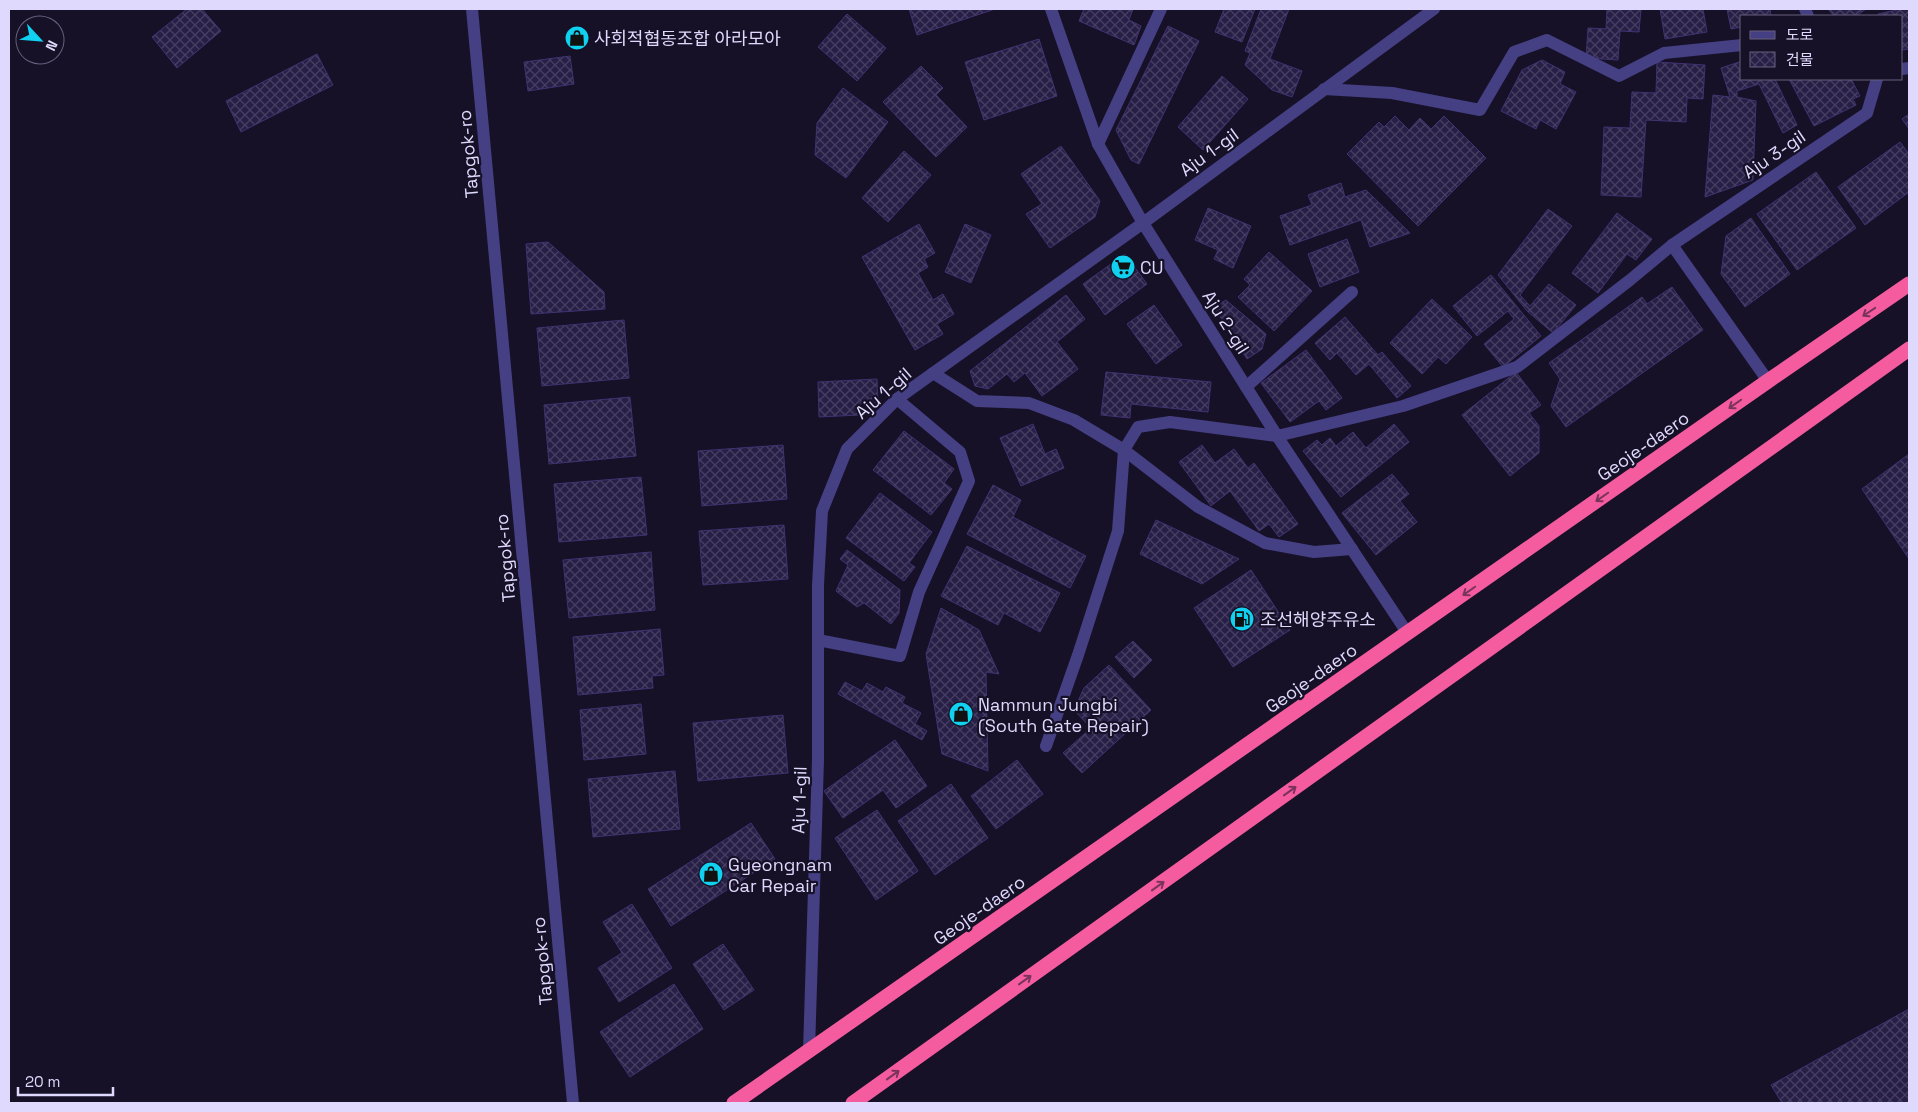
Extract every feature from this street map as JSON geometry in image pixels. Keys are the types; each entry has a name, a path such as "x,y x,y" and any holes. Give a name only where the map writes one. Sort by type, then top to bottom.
{"highway":[{"name":"Geoje-daero","path":"734,1103 1408,634 1768,380 1909,284"},
{"path":"853,1103 1909,349"}],"street":[{"name":"Tapgok-ro","path":"472,9 573,1103"},
{"name":"Aju 2-gil","path":"1051,9 1098,144 1143,223 1277,436 1408,634"},
{"path":"1098,144 1161,9"},
{"name":"Aju 1-gil","path":"808,1051 818,760 818,585 822,511 847,449 897,399 1143,223 1434,9"},
{"path":"1324,90 1392,93 1480,110 1514,52 1547,40 1619,76 1664,53 1740,45"},
{"name":"Aju 3-gil","path":"1277,436 1402,406 1517,367 1630,280 1672,245 1867,113 1877,80"},
{"path":"1672,245 1768,380"},
{"path":"1246,387 1352,292"},
{"path":"934,373 977,401 1028,403 1074,420 1124,450 1198,507 1265,543 1314,552 1352,549"},
{"path":"818,640 900,656 919,592 969,481 960,452 897,399"},
{"path":"1046,746 1118,531 1124,450 1138,427 1170,422 1277,436"}],"building":[{"path":"187,9 202,9 221,31 177,68 152,37"},
{"path":"909,9 995,9 917,35"},
{"path":"1084,9 1133,9 1129,20 1141,26 1134,45 1079,21"},
{"path":"1224,9 1255,9 1242,42 1215,32"},
{"path":"1261,9 1289,9 1270,59 1302,71 1292,97 1272,90 1245,65 1250,53 1245,51"},
{"path":"1607,9 1641,9 1639,32 1620,31 1618,60 1586,58 1588,28 1606,29"},
{"path":"1660,9 1703,9 1707,32 1665,39"},
{"path":"1727,9 1770,9 1771,15 1740,15 1740,27 1731,29"},
{"path":"1828,9 1866,9 1857,15 1833,15"},
{"path":"1909,9 1909,49 1903,50 1903,15 1878,14"},
{"path":"847,14 886,48 857,81 818,47"},
{"path":"1168,26 1199,41 1139,164 1131,160 1116,130"},
{"path":"1039,39 1057,96 984,120 965,62"},
{"path":"317,54 333,85 241,132 226,101"},
{"path":"570,56 574,84 528,91 524,62"},
{"path":"1542,60 1565,72 1560,84 1576,92 1556,129 1540,120 1536,129 1501,111 1522,70"},
{"path":"1657,62 1705,65 1703,99 1687,98 1686,122 1646,120 1641,197 1601,195 1604,127 1630,128 1632,92 1656,93"},
{"path":"1740,62 1740,80 1775,80 1797,125 1783,133 1759,84 1737,91 1737,97 1756,101 1753,180 1705,197 1713,95 1730,97 1721,68"},
{"path":"921,66 943,88 936,95 967,127 936,157 883,102"},
{"path":"1222,76 1248,99 1203,150 1178,127"},
{"path":"1790,80 1852,80 1860,96 1853,99 1856,105 1814,126"},
{"path":"843,88 888,122 846,178 815,155 817,123"},
{"path":"1909,114 1909,129 1902,119"},
{"path":"1395,116 1409,130 1420,118 1431,129 1444,116 1486,158 1418,226 1347,154 1379,122 1384,127"},
{"path":"1900,142 1909,154 1909,192 1865,225 1838,187"},
{"path":"1061,146 1100,201 1095,217 1050,248 1026,214 1042,204 1021,174"},
{"path":"904,151 931,175 888,222 862,198"},
{"path":"1816,172 1856,228 1797,270 1757,214"},
{"path":"1341,183 1345,197 1366,190 1410,233 1370,247 1361,220 1290,245 1280,216 1312,205 1308,195"},
{"path":"1208,208 1251,226 1233,268 1214,259 1218,250 1195,240"},
{"path":"1548,209 1572,226 1520,295 1530,306 1549,284 1576,305 1553,333 1527,311 1498,275"},
{"path":"1617,213 1652,239 1636,260 1627,254 1598,293 1572,273"},
{"path":"1751,218 1790,274 1745,307 1721,274 1726,236"},
{"path":"919,224 935,253 924,259 928,267 918,273 933,300 943,294 954,314 937,324 943,334 915,350 862,257"},
{"path":"965,224 991,235 971,283 945,272"},
{"path":"1347,239 1359,272 1320,287 1308,254"},
{"path":"548,242 604,292 605,309 531,314 526,244"},
{"path":"1269,252 1312,291 1274,331 1238,297 1250,285 1244,279"},
{"path":"1125,254 1147,284 1105,315 1083,284"},
{"path":"1491,275 1541,336 1503,367 1484,344 1514,319 1508,311 1477,336 1453,306"},
{"path":"1672,287 1703,330 1566,427 1551,406 1560,379 1549,363 1642,297 1647,304"},
{"path":"1066,295 1085,319 1057,342 1078,369 1042,396 1025,373 1014,382 1007,374 988,389 975,386 970,371"},
{"path":"1432,299 1472,337 1446,364 1438,357 1422,374 1390,343"},
{"path":"1226,300 1266,334 1262,349 1247,359 1214,307"},
{"path":"1154,305 1182,345 1156,364 1127,324"},
{"path":"1345,317 1378,355 1382,352 1411,386 1397,398 1369,364 1356,375 1337,353 1330,360 1315,343"},
{"path":"624,320 629,378 542,386 537,328"},
{"path":"1306,350 1342,398 1326,410 1319,401 1290,422 1261,383"},
{"path":"1106,372 1211,382 1208,412 1131,404 1130,418 1101,415"},
{"path":"1516,372 1541,405 1529,413 1539,426 1539,453 1510,476 1462,415"},
{"path":"877,379 878,403 860,403 860,415 819,417 818,382"},
{"path":"630,397 636,456 549,464 544,405"},
{"path":"1033,424 1045,454 1056,449 1064,468 1021,486 1000,438"},
{"path":"1394,424 1409,442 1341,497 1303,451 1317,440 1322,445 1330,438 1336,446 1353,432 1366,448"},
{"path":"904,431 954,469 944,483 952,489 931,515 873,470"},
{"path":"783,445 787,499 702,506 698,451"},
{"path":"1202,445 1215,463 1234,449 1248,468 1254,463 1298,524 1279,537 1269,524 1259,531 1230,491 1211,506 1179,462"},
{"path":"1909,454 1909,559 1862,489"},
{"path":"1392,474 1409,494 1400,501 1417,522 1376,555 1342,513"},
{"path":"641,477 647,535 559,542 554,484"},
{"path":"993,485 1021,500 1013,517 1086,556 1070,588 967,534"},
{"path":"880,493 932,532 909,563 915,567 904,581 846,538"},
{"path":"1156,520 1239,559 1202,584 1140,554"},
{"path":"784,525 788,579 703,585 699,531"},
{"path":"967,546 1060,593 1040,632 1004,613 998,625 941,596"},
{"path":"847,550 900,590 899,613 891,624 864,603 857,607 836,591 848,565 840,559"},
{"path":"651,552 655,610 569,618 563,560"},
{"name":"조선해양주유소","path":"1251,570 1290,630 1233,667 1194,608"},
{"name":"Nammun Jungbi (South Gate Repair)","path":"941,608 979,630 999,674 986,672 988,771 942,754 926,654"},
{"path":"660,629 664,675 652,676 653,688 578,695 573,637"},
{"path":"1133,641 1152,660 1134,678 1115,657"},
{"path":"1109,665 1151,710 1082,773 1063,753 1091,728 1074,710 1084,688"},
{"path":"845,682 862,691 867,683 883,692 886,687 905,697 902,703 921,713 915,724 927,731 922,740 838,694"},
{"path":"641,704 646,754 584,760 580,710"},
{"path":"783,715 788,773 698,781 693,723"},
{"path":"895,740 927,786 896,808 883,790 843,818 824,791"},
{"path":"1017,760 1043,794 996,829 971,796"},
{"path":"675,771 680,829 593,837 588,779"},
{"path":"951,784 988,838 935,875 898,821"},
{"path":"877,810 918,871 876,900 835,838"},
{"name":"Gyeongnam Car Repair","path":"751,823 775,859 671,926 648,889"},
{"path":"632,904 672,968 619,1002 598,968 622,953 603,922"},
{"path":"723,944 754,990 724,1010 693,964"},
{"path":"674,984 703,1029 630,1077 600,1032"},
{"path":"1909,1009 1909,1103 1782,1103 1771,1085"}],"place":[{"name":"사회적협동조합 아라모아","path":"577,38"},
{"name":"CU","path":"1123,267"},
{"name":"조선해양주유소","path":"1242,619"},
{"name":"Nammun Jungbi (South Gate Repair)","path":"961,714"},
{"name":"Gyeongnam Car Repair","path":"711,874"}]}
